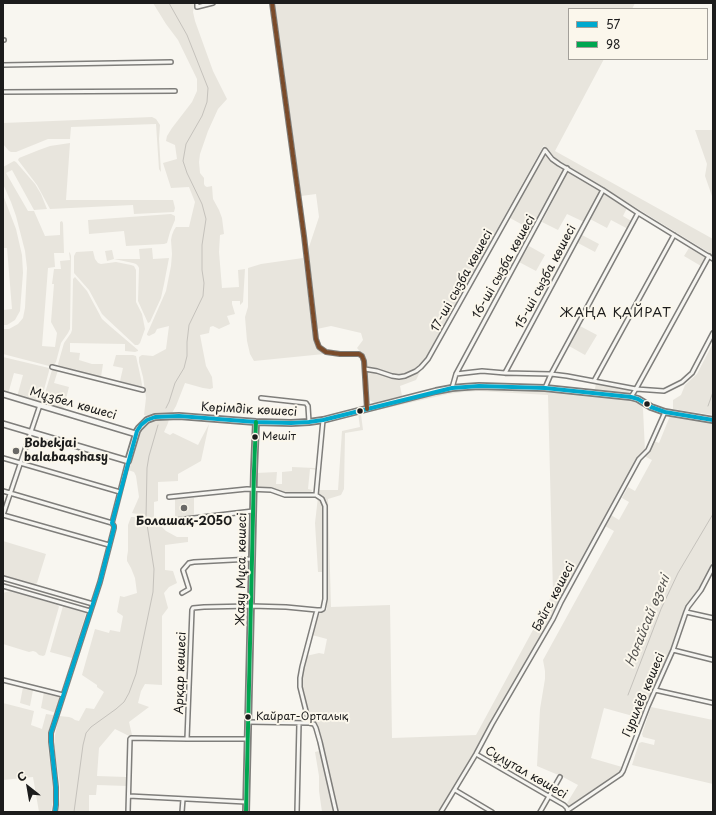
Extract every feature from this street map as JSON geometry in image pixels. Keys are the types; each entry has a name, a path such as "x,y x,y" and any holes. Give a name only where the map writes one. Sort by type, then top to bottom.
{"street":[{"path":"197,3 198,6 213,3"},
{"path":"272,3 304,236 316,339 319,347 326,352 357,354 364,358 366,409"},
{"path":"3,65 171,62"},
{"path":"3,92 175,91"},
{"name":"17-ші сызба көшесі","path":"364,369 377,370 399,377 406,376 422,367 545,150 552,159 567,168"},
{"path":"567,168 713,259"},
{"name":"16-ші сызба көшесі","path":"452,388 456,374 567,168"},
{"name":"15-ші сызба көшесі","path":"505,373 603,190"},
{"path":"545,388 551,374 638,213"},
{"path":"594,381 674,235"},
{"path":"631,397 709,256"},
{"path":"456,374 482,371 551,374 636,389 664,391 682,382 692,372 713,333"},
{"path":"52,367 143,390"},
{"name":"Көрімдік көшесі","path":"137,432 141,425 147,420 159,417 179,416 256,422 309,422 323,420 452,388 479,386 545,388 631,397 665,412 713,420"},
{"name":"Мұзбел көшесі","path":"3,394 137,432"},
{"path":"261,398 306,403 308,406 309,422"},
{"path":"40,405 3,515 110,545"},
{"name":"Бәйге көшесі","path":"441,812 550,624 639,459 648,450 665,412"},
{"path":"316,495 323,420"},
{"path":"55,812 56,787 51,737 54,723 100,582 114,528 112,523 140,422"},
{"name":"Жаяу Мұса көшесі","path":"246,812 253,489 256,422"},
{"path":"3,424 128,461"},
{"path":"3,458 120,492"},
{"path":"169,497 253,489 271,490 285,495 316,495 322,499 325,506 325,599 323,609 317,610 251,606"},
{"path":"3,491 112,523"},
{"path":"160,522 253,511"},
{"path":"182,593 189,589 183,570 191,562 252,559"},
{"name":"Гурилёв көшесі","path":"567,810 621,774 623,771 655,690 673,650 686,612 690,604 702,590 713,567"},
{"path":"3,578 92,604"},
{"path":"3,586 90,611"},
{"name":"Арқар көшесі","path":"188,739 192,610 193,608 204,606 251,606"},
{"path":"308,723 300,687 300,678 317,610"},
{"path":"686,612 713,618"},
{"path":"673,650 713,660"},
{"path":"3,680 64,695"},
{"path":"655,690 713,703"},
{"path":"248,722 314,724 317,731 336,812"},
{"path":"297,812 299,723"},
{"path":"128,812 130,740 132,738 248,739"},
{"name":"Сұлутал көшесі","path":"476,754 550,796 567,810"},
{"path":"540,812 560,777"},
{"path":"455,790 492,812"},
{"path":"128,796 246,802"},
{"path":"182,812 183,799"}],"shaded area":[{"path":"153,3 194,3 193,12 195,21 213,71 227,99 218,109 208,131 200,154 199,162 200,173 204,178 204,184 207,187 212,186 213,199 222,218 224,234 220,235 219,252 222,288 239,287 238,270 245,269 243,302 240,305 240,301 232,301 235,314 227,316 230,324 219,329 213,326 210,327 209,333 200,335 206,366 212,377 213,388 203,388 185,383 172,413 148,416 144,415 146,398 139,357 142,355 153,356 166,349 169,326 157,329 155,333 149,336 147,334 166,291 171,266 172,235 176,227 189,227 195,202 189,187 171,188 163,163 177,159 175,145 166,141 167,136 192,102 197,91 197,79 178,40"},
{"path":"275,3 635,3 632,8 568,8 568,60 603,60 555,151 713,239 713,255 555,158 544,145 430,350 416,380 400,386 402,396 374,403 368,399 366,358 357,348 363,340 361,333 331,326 317,329 308,250 319,217 316,194 301,196"},
{"path":"152,117 156,119 160,125 159,139 161,172 159,169 156,124 71,127 70,139 48,139 16,152 9,151 3,144 3,123"},
{"path":"695,130 712,130 713,133 713,199 705,176 707,164"},
{"path":"70,143 66,200 173,200 175,208 174,212 134,214 133,205 50,209 37,185 18,160 19,158 50,146"},
{"path":"545,155 557,165 565,169 532,230 510,218"},
{"path":"14,161 35,184 41,194 47,209 34,210 12,170 6,173 28,211 34,211 45,236 60,235 60,222 62,221 63,223 64,253 54,253 55,267 48,268 42,346 55,347 57,333 51,322 54,269 61,269 60,261 70,260 69,252 71,256 70,329 61,343 56,362 53,366 3,354 3,329 9,329 18,324 23,318 25,308 27,268 25,251 16,216 3,184 3,167"},
{"path":"568,171 600,191 584,222 567,214 558,230 542,222"},
{"path":"604,194 627,208 623,216 633,222 628,229 611,220 607,228 590,219"},
{"path":"3,195 16,229 22,255 23,273 20,311 15,320 7,325 3,325 3,310 12,309 7,248 3,248"},
{"path":"171,214 175,216 175,220 167,243 164,244 126,246 124,231 89,234 88,220"},
{"path":"582,235 599,244 595,252 578,243"},
{"path":"529,246 545,255 536,271 519,262"},
{"path":"152,248 153,259 169,258 161,298 150,322 148,323 138,301 138,266 133,263 114,259 140,259 139,249"},
{"path":"689,248 706,258 701,266 684,256"},
{"path":"112,250 114,259 107,261 105,251"},
{"path":"93,251 95,259 98,263 116,262 134,266 136,270 136,302 142,314 145,329 138,345 135,345 102,314 89,290 74,273 74,256 76,252"},
{"path":"303,258 314,338 317,348 324,354 254,361 250,354 247,341 245,317 248,307 248,268 261,264"},
{"path":"75,277 87,291 102,319 138,350 135,352 125,351 125,344 70,343 70,352 80,353 79,360 92,364 103,364 101,377 60,368 58,364 64,343 72,330 73,279"},
{"path":"580,326 597,335 585,355 569,346"},
{"path":"713,343 713,415 673,409 673,400 681,395 685,385 697,374"},
{"path":"116,355 136,356 142,385 141,387 120,381 123,368 113,366"},
{"path":"3,357 49,368 41,401 39,403 17,397 23,375 14,373 8,394 3,393"},
{"path":"53,369 58,370 54,383 69,387 63,411 42,403"},
{"path":"596,383 629,389 629,395 595,389"},
{"path":"469,388 496,388 635,401 641,405 643,409 645,451 639,457 475,753 438,812 338,812 317,724 314,721 309,720 305,703 305,694 301,684 301,672 306,656 319,653 324,654 327,639 312,635 319,614 327,609 327,503 318,493 319,490 338,490 342,431 360,427 358,413","holes":["479,391 548,395 553,593 476,735 392,738 390,605 331,607 328,499 341,495 344,489 345,433 363,430 361,414 448,394"]},
{"path":"670,416 713,423 713,561 697,594 685,609 671,649 640,718 604,708 591,758 622,767 622,769 574,804 569,806 567,803 578,785 537,766 540,709 545,679 543,660 614,531 605,526 611,515 619,520 629,502 622,498 628,487 635,491 652,460 644,456 650,452 654,441 659,443"},
{"path":"169,419 164,432 170,435 173,433 198,445 209,424 201,461 178,474 178,481 158,482 158,501 154,502 154,521 156,521 166,531 177,537 188,537 188,542 165,545 165,570 173,571 177,583 169,587 164,593 168,608 162,616 162,685 145,684 141,691 138,703 149,707 129,722 132,735 129,736 115,729 99,748 97,776 126,777 127,786 97,785 96,795 89,795 89,812 58,812 60,785 54,746 59,716 69,717 79,721 86,708 94,709 104,692 97,687 97,685 82,675 95,629 109,633 110,630 120,632 123,616 117,612 120,596 124,597 137,593 135,578 127,561 127,557 128,525 131,517 137,517 137,514 132,513 139,497 136,476 134,472 128,470 139,432 151,421"},
{"path":"292,467 315,468 317,470 310,469 308,489 312,490 311,493 283,493 276,489 255,487 256,473 277,472 276,484 282,484 282,472 292,471"},
{"path":"318,497 322,502 323,510 323,572 318,572 315,523"},
{"name":"Болашақ-2050","path":"194,498 194,517 175,518 175,499"},
{"path":"3,541 46,554 37,583 34,585 3,576"},
{"path":"10,591 58,605 59,607 45,655 39,655 33,651 29,652 3,644 3,593"},
{"path":"63,606 86,613 72,658 50,652"},
{"path":"23,687 33,690 30,706 20,703"},
{"path":"44,692 60,696 61,698 56,711 53,712 41,708"},
{"path":"3,703 34,711 31,725 42,729 46,714 53,715 48,733 48,747 53,786 51,812 39,812 33,777 3,780"},
{"path":"651,707 713,720 713,784 632,765 639,743 642,742 654,745 655,740 643,737 642,734"},
{"path":"315,729 335,812 322,812 315,752 319,751"}],"waterway":[{"path":"166,408 175,383 184,368 187,356 189,325 203,296 204,283 202,270 202,245 206,219 202,204 183,161 186,144 202,116 207,102 208,88 187,35 169,3"},
{"name":"Ноғайсай өзені","path":"708,406 713,392"},
{"path":"74,812 86,733 91,727 124,702 136,674 153,592 154,569 146,518 147,468 158,425"},
{"name":"Ноғайсай өзені","path":"628,695 661,609 678,573 713,514"}],"transit line":[{"path":"272,3 304,236 316,339 319,347 326,352 359,354 362,356 364,361 367,409"},
{"name":"57","path":"55,812 56,787 51,733 100,582 114,528 112,523 137,431 147,420 155,417 179,416 256,422 309,422 323,420 452,388 479,386 545,388 631,397 665,412 713,420"},
{"name":"98","path":"246,812 256,422"}],"place":[{"name":"Мешіт","path":"255,437"},
{"name":"Bobekjai balabaqshasy","path":"16,451"},
{"name":"Болашақ-2050","path":"184,508"},
{"name":"Кайрат-Орталық","path":"248,717"}],"district":[{"name":"ЖАҢА ҚАЙРАТ","path":"616,313"}]}
